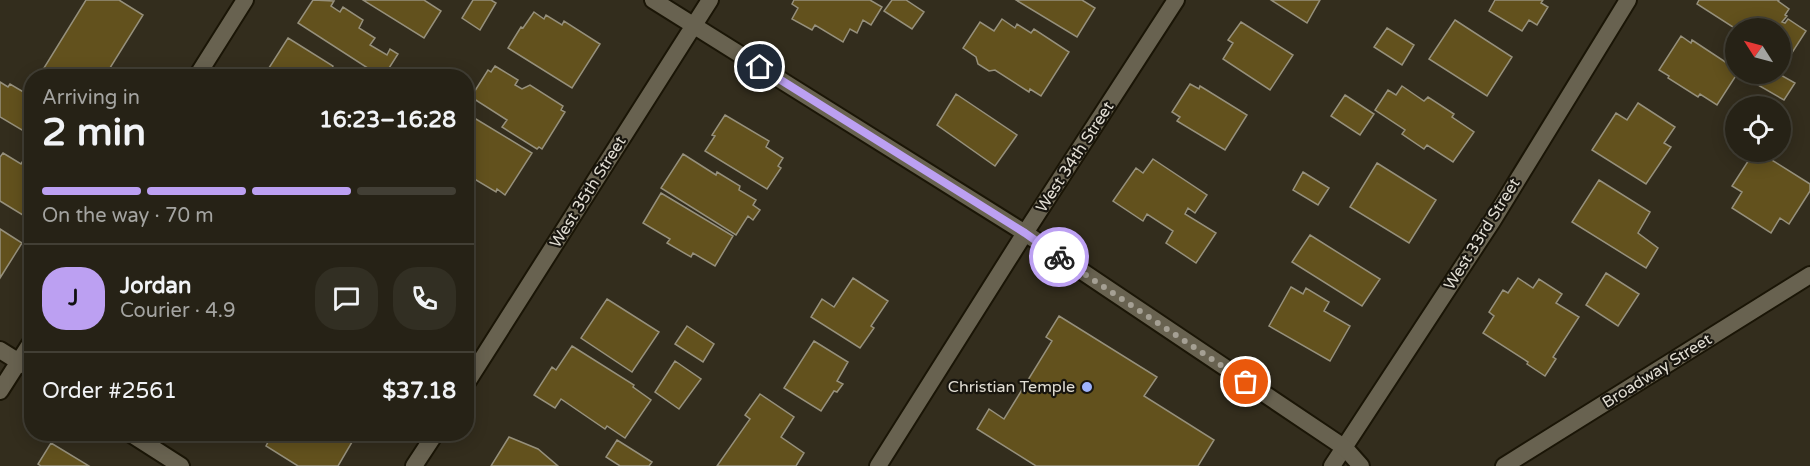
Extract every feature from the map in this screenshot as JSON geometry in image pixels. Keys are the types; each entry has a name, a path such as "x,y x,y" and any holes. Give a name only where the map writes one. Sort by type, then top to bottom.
{"street":[{"path":"201,69 245,0"},
{"path":"653,0 1025,233 1345,448 1361,466"},
{"name":"West 35th Street","path":"474,371 710,0"},
{"name":"West 34th Street","path":"878,466 1176,0"},
{"name":"West 33rd Street","path":"1332,466 1493,220 1628,0"},
{"name":"Broadway Street","path":"1504,466 1810,275"},
{"path":"0,350 24,365"},
{"path":"0,391 24,367"},
{"path":"141,441 181,466"},
{"path":"414,466 430,441"}],"building":[{"path":"86,0 119,0 143,15 109,69 43,69"},
{"path":"313,0 334,1 331,6 340,12 343,7 363,20 359,28 375,38 370,45 387,55 390,49 398,54 388,69 369,69 298,23"},
{"path":"363,0 424,0 441,11 424,38"},
{"path":"473,0 491,0 496,3 480,30 462,18"},
{"path":"794,0 870,0 882,7 871,25 863,20 857,33 850,29 843,42 815,25 812,30 792,19 798,8 792,4"},
{"path":"892,0 906,0 924,12 912,29 884,11"},
{"path":"1016,0 1082,0 1095,8 1077,37"},
{"path":"1271,0 1320,0 1307,23"},
{"path":"1495,0 1543,0 1541,3 1548,7 1537,25 1529,20 1522,31 1489,11"},
{"path":"1699,0 1779,0 1789,9 1785,18 1725,18 1725,22 1697,4"},
{"path":"534,12 544,19 546,15 562,25 564,21 600,44 572,88 508,48"},
{"path":"1002,19 1015,28 1017,24 1031,33 1034,29 1069,52 1041,96 1030,89 1029,92 995,70 989,71 978,64 976,57 963,48 980,22 994,31"},
{"path":"1455,20 1512,57 1487,96 1429,59"},
{"path":"1791,21 1806,31 1791,54"},
{"path":"1241,22 1293,55 1270,90 1223,59 1233,43 1228,40"},
{"path":"1387,28 1414,45 1402,65 1374,47"},
{"path":"1681,36 1691,43 1692,40 1725,62 1725,84 1731,84 1717,105 1700,94 1698,97 1659,70"},
{"path":"288,38 333,66 332,69 268,69"},
{"path":"495,66 518,80 515,85 522,89 530,85 563,106 561,110 565,112 542,149 539,147 537,149 502,127 507,120 474,99 474,92 488,70 491,72"},
{"path":"1791,81 1795,83 1787,96 1777,96 1758,85 1791,84"},
{"path":"0,82 8,87 10,84 24,92 24,131 0,117"},
{"path":"1190,84 1199,89 1200,86 1247,115 1225,150 1177,121 1180,117 1172,112"},
{"path":"1402,86 1424,101 1428,97 1454,114 1452,117 1474,132 1453,162 1427,145 1424,149 1402,134 1405,130 1375,110 1388,90 1396,95"},
{"path":"956,94 1017,135 995,166 937,125"},
{"path":"1345,95 1374,114 1360,135 1331,116"},
{"path":"1638,103 1675,127 1664,143 1671,147 1646,184 1592,150 1616,113 1627,120"},
{"path":"725,115 769,141 766,147 783,158 778,166 781,168 767,189 705,151"},
{"path":"474,118 532,153 505,195 497,189 496,192 474,179"},
{"path":"3,153 21,164 24,159 24,216 0,201 0,157"},
{"path":"683,154 716,175 717,172 740,186 739,190 756,200 753,205 760,210 753,220 748,216 736,235 661,188"},
{"path":"1153,159 1207,195 1195,213 1188,208 1185,214 1216,233 1196,263 1166,243 1173,231 1147,214 1143,221 1113,201 1136,168 1143,173"},
{"path":"1748,162 1775,162 1810,184 1810,191 1789,224 1780,218 1771,233 1732,208 1742,192 1732,186"},
{"path":"1377,163 1436,200 1409,243 1350,207"},
{"path":"1303,172 1329,188 1318,205 1293,190"},
{"path":"1599,180 1650,212 1638,233 1658,248 1646,268 1572,222"},
{"path":"661,193 733,236 715,266 693,253 691,257 667,243 670,239 643,223"},
{"path":"0,229 22,243 0,278"},
{"path":"1310,235 1380,279 1362,306 1292,262"},
{"path":"1606,273 1639,294 1618,326 1586,305"},
{"path":"853,278 888,301 871,326 874,328 860,348 811,317 822,299 834,307"},
{"path":"1518,278 1533,288 1539,279 1562,294 1556,303 1579,317 1553,357 1556,359 1545,376 1527,364 1528,362 1483,333 1494,316 1489,312 1503,290 1508,293"},
{"path":"1291,287 1303,294 1306,288 1329,302 1324,311 1350,326 1330,361 1269,326"},
{"path":"607,299 659,332 632,372 581,338"},
{"name":"Christian Temple","path":"1059,316 1157,377 1144,396 1214,440 1198,466 1036,466 977,429 989,409 1004,419 1052,341 1046,337"},
{"path":"687,326 714,344 703,362 675,344"},
{"path":"814,341 848,362 837,381 843,384 837,392 834,391 821,411 784,388"},
{"path":"572,346 634,385 633,387 651,400 625,438 607,426 605,429 561,399 555,408 534,395 552,367 556,370"},
{"path":"675,361 701,379 679,409 655,392"},
{"path":"760,394 794,417 781,437 804,453 796,466 717,466 750,419 745,415"},
{"path":"509,437 538,449 558,466 491,466"},
{"path":"617,440 652,462 649,466 620,466 606,457"},
{"path":"268,441 353,441 338,466 298,466 266,446"},
{"path":"51,443 89,466 41,466 38,464"}],"way so far":[{"path":"1059,257 1246,382"}],"place":[{"name":"Christian Temple","path":"1087,387"}],"route":[{"path":"760,67 1025,233 1059,257"}]}
